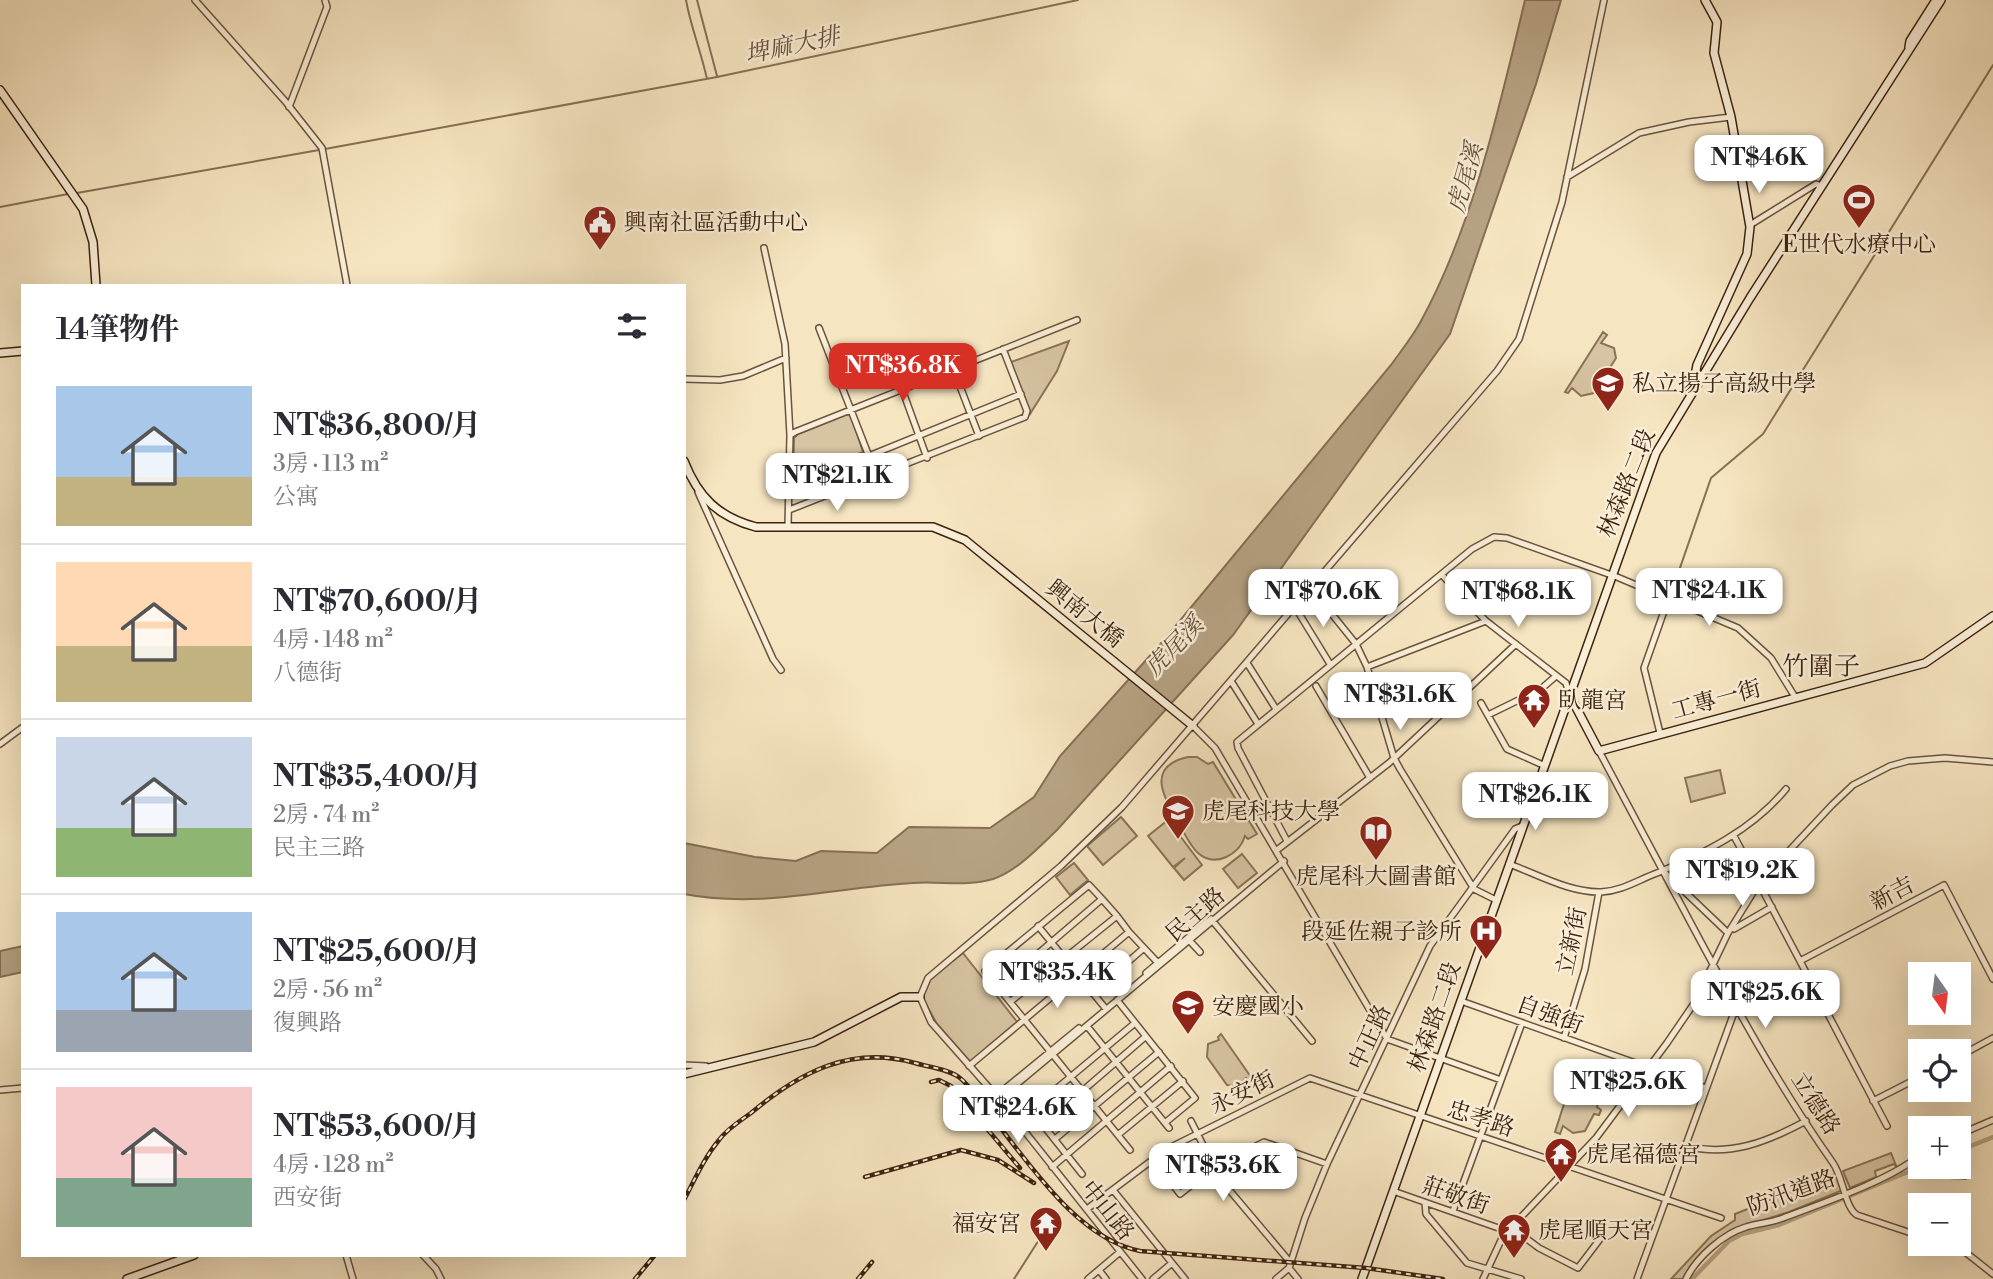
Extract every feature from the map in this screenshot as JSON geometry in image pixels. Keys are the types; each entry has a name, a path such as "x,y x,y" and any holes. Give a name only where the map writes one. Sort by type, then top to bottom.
{"street":[{"path":"195,0 289,107 322,149 347,284"},
{"path":"289,107 327,7 325,0"},
{"path":"686,1075 814,1042 901,997 920,997 928,978 1098,832 1193,726 1478,395 1519,339 1533,301 1567,177 1604,0"},
{"path":"1693,391 1697,365 1748,254 1750,225 1731,117 1714,53 1717,22 1705,0"},
{"path":"1909,47 1910,41 1936,0"},
{"path":"1909,47 1914,44 1941,0"},
{"name":"林森路二段","path":"1362,1279 1656,453 1909,47"},
{"path":"0,90 75,195 90,229 96,284"},
{"path":"1567,177 1639,133 1731,117"},
{"path":"1750,225 1816,184 1822,186"},
{"path":"764,248 786,358 790,435 788,526"},
{"path":"790,435 1077,320"},
{"path":"819,328 877,477"},
{"path":"789,510 1026,417 1027,411 1003,349"},
{"path":"0,353 21,351"},
{"path":"686,379 720,380 743,376 786,358"},
{"path":"953,368 979,436"},
{"path":"902,389 927,458"},
{"path":"790,488 1021,394"},
{"path":"686,466 773,659 781,670"},
{"name":"興南大橋","path":"696,488 706,499 739,522 756,527 933,527 965,540 1193,726"},
{"path":"1287,841 1237,742 1478,545 1500,536 1669,597 1738,628 1776,664 1796,697"},
{"path":"1441,575 1486,621 1566,683 1569,694 1599,751"},
{"path":"1310,587 1356,644 1367,667 1394,758 1474,889 1496,900"},
{"path":"1661,733 1644,668 1669,597"},
{"path":"1295,607 1330,664"},
{"name":"工專一街","path":"1599,751 1924,663 1993,616"},
{"path":"1367,667 1486,621"},
{"path":"1277,850 1394,758 1516,644"},
{"path":"1247,663 1276,709"},
{"path":"1488,715 1541,689 1556,676"},
{"path":"1231,681 1258,724"},
{"path":"1316,686 1370,778"},
{"path":"1481,703 1507,749 1543,765"},
{"path":"1193,726 1215,748 1387,1039 1501,1080"},
{"path":"0,744 21,728"},
{"name":"立德路","path":"1599,751 1736,1007 1839,1171 1850,1210 1854,1214 1908,1232"},
{"path":"1483,1279 1498,1244 1509,1229 1601,1132 1695,1002 1728,933 1759,883 1832,805 1853,785 1890,766 1928,758 1993,762"},
{"path":"1509,864 1565,886 1599,892 1627,887 1734,836 1765,812 1786,789"},
{"name":"中正路","path":"1276,1279 1289,1265 1327,1164 1430,946 1515,829 1522,827"},
{"path":"1734,836 1887,1126"},
{"name":"民主路","path":"997,1098 1284,861"},
{"path":"1663,871 1728,933"},
{"name":"新吉","path":"1800,961 1944,885 1993,979"},
{"path":"1053,1052 1159,964 1089,886 985,971 1130,1150"},
{"name":"立新街","path":"1564,1038 1585,969 1599,892"},
{"path":"998,988 1102,899"},
{"path":"1728,933 1772,907"},
{"path":"1010,1002 1117,916"},
{"path":"1211,919 1312,1041"},
{"path":"1038,926 1105,1008"},
{"path":"969,1066 1129,932"},
{"path":"1189,940 1200,952"},
{"path":"1092,993 1144,948"},
{"name":"中山路","path":"920,997 931,1021 997,1098 1142,1279"},
{"path":"1087,1026 1168,1125 1195,1098 1117,1000"},
{"name":"自強街","path":"1461,1001 1706,1088"},
{"path":"1637,1279 1736,1007"},
{"path":"1031,1110 1135,1023"},
{"path":"1453,1211 1522,1023"},
{"path":"1043,1125 1146,1037"},
{"path":"1971,1050 1993,1038"},
{"path":"1055,1139 1159,1052"},
{"path":"686,1065 712,1067"},
{"path":"1052,1167 1171,1066"},
{"name":"忠孝路","path":"1310,1078 1721,1218"},
{"name":"永安街","path":"1087,1209 1153,1159 1310,1078"},
{"path":"1119,1134 1182,1082"},
{"path":"1873,1101 1908,1083"},
{"path":"1012,1086 1082,1174"},
{"path":"0,1090 21,1088"},
{"path":"1971,1129 1993,1120"},
{"path":"1191,1121 1195,1135 1213,1168 1297,1279"},
{"path":"1686,1146 1709,1150 1741,1148 1762,1143 1806,1121"},
{"path":"1153,1159 1180,1194 1213,1168 1264,1143 1327,1164"},
{"name":"防汛道路","path":"1686,1279 1691,1270 1727,1236 1846,1193 1898,1171 1908,1164"},
{"path":"1112,1190 1185,1279"},
{"name":"莊敬街","path":"1393,1191 1509,1229 1578,1268 1603,1236"},
{"path":"1425,1203 1426,1214 1467,1263 1521,1279"},
{"path":"1088,1279 1120,1252"},
{"path":"1970,1256 1993,1274"},
{"path":"127,1279 188,1257"},
{"path":"347,1257 354,1279"},
{"path":"425,1257 441,1279"},
{"path":"1153,1279 1172,1263"},
{"path":"1099,1270 1106,1279"}],"shaded area":[{"path":"1603,332 1607,335 1601,343 1614,348 1616,358 1594,393 1581,396 1572,388 1568,393 1565,392"},
{"path":"1069,341 1057,371 1030,414 1011,362"},
{"path":"847,414 851,415 863,452 798,478 793,476 794,438"},
{"path":"1188,757 1197,757 1208,764 1213,762 1257,834 1248,839 1245,836 1238,849 1226,857 1212,859 1195,850 1163,791 1163,774 1167,767"},
{"path":"1720,770 1725,793 1691,802 1685,778"},
{"path":"1121,817 1137,836 1103,865 1087,846"},
{"path":"1168,820 1202,865 1184,880 1174,868 1185,858 1173,867 1148,836"},
{"path":"1242,854 1257,873 1238,888 1223,869"},
{"path":"1074,863 1088,880 1070,895 1056,877"},
{"path":"963,953 1018,1023 971,1063 937,1024 922,997 929,979"},
{"path":"1221,1034 1253,1080 1249,1083 1246,1078 1237,1087 1227,1085 1207,1057 1208,1044 1219,1040"},
{"path":"1576,1067 1583,1069 1580,1079 1587,1078 1596,1082 1599,1090 1597,1107 1601,1110 1599,1115 1594,1114 1585,1131 1573,1133 1563,1126 1560,1134 1555,1132"},
{"path":"1891,1153 1897,1168 1894,1164 1875,1171 1876,1177 1850,1188 1843,1171"},
{"path":"1836,1174 1843,1190 1789,1212 1731,1230 1696,1260 1683,1279 1671,1279 1711,1236 1735,1220 1735,1214"}],"water":[{"name":"虎尾溪","path":"1525,0 1561,0 1536,84 1450,334 1233,635 1057,830 1011,870 983,881 885,885 771,898 713,898 686,894 686,843 755,857 796,861 821,851 877,853 909,827 990,828 1034,797 1060,756 1164,640 1391,365 1418,327 1456,246 1495,123"},
{"path":"21,946 21,972 0,977 0,951"}],"waterway":[{"path":"686,0 707,79"},
{"path":"697,0 717,76"},
{"name":"埤麻大排","path":"325,149 717,77 1078,0"},
{"path":"1671,594 1711,478 1763,434 1993,65"},
{"path":"77,193 319,150"},
{"path":"0,207 68,194"},
{"path":"1971,1146 1993,1137"},
{"path":"1692,1279 1729,1241 1742,1234 1779,1225 1908,1172"},
{"path":"1014,1279 1044,1232"}],"railway":[{"path":"686,1196 704,1161 722,1136 788,1085 827,1066 848,1060 892,1058 944,1070 960,1078 1054,1194 1094,1230 1116,1243 1140,1251 1366,1268 1443,1279"},
{"path":"931,1082 939,1080 951,1086 1020,1168"},
{"path":"865,1177 961,1150 998,1160 1034,1183"},
{"path":"635,1279 653,1257"},
{"path":"858,1279 872,1262"}],"place":[{"name":"E世代水療中心","path":"1859,230"},
{"name":"興南社區活動中心","path":"600,252"},
{"name":"私立揚子高級中學","path":"1608,413"},
{"name":"臥龍宮","path":"1534,730"},
{"name":"虎尾科技大學","path":"1178,841"},
{"name":"虎尾科大圖書館","path":"1376,862"},
{"name":"段延佐親子診所","path":"1486,961"},
{"name":"安慶國小","path":"1188,1036"},
{"name":"虎尾福德宮","path":"1561,1184"},
{"name":"福安宮","path":"1046,1253"},
{"name":"虎尾順天宮","path":"1514,1260"}],"district":[{"name":"竹圍子","path":"1821,666"}]}
